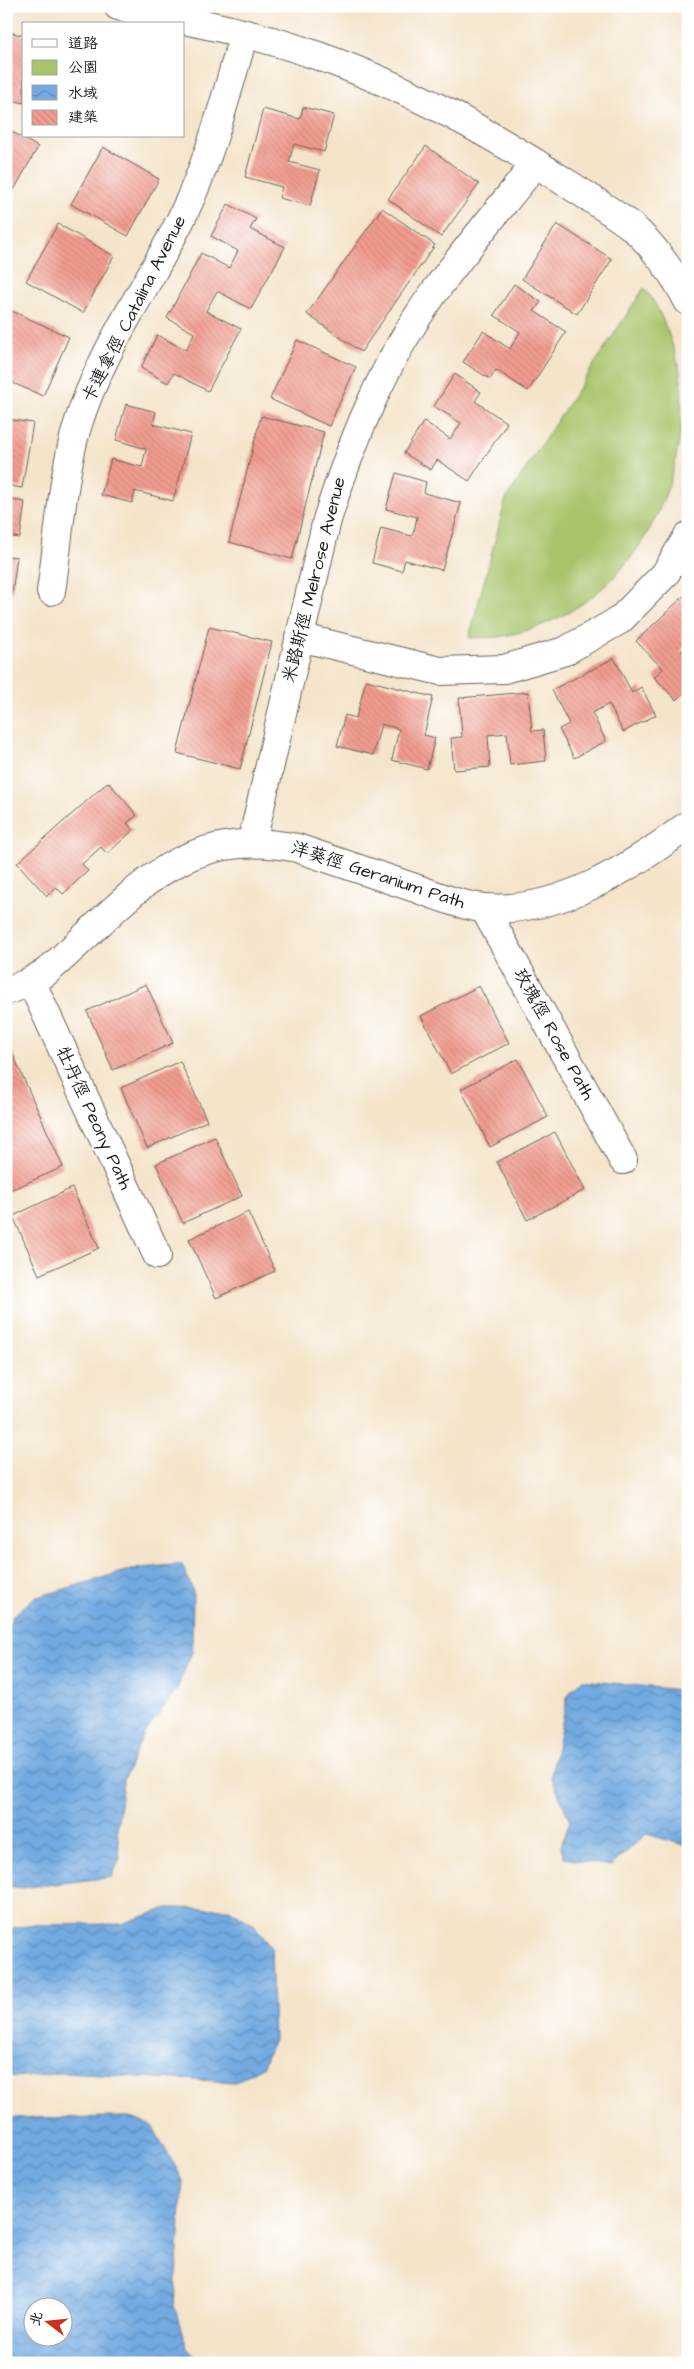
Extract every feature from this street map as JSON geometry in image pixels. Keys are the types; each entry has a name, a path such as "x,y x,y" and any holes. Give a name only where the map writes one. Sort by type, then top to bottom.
{"street":[{"path":"118,6 244,34 299,50 360,72 421,98 479,129 536,163 632,227 674,275 688,300"},
{"name":"卡連拿徑 Catalina Avenue","path":"51,591 68,464 86,401 105,359 197,186 244,34"},
{"name":"米路斯徑 Melrose Avenue","path":"252,842 327,520 342,469 362,419 383,376 432,294 536,163"},
{"path":"299,637 440,671 504,669 565,652 620,620 665,574 688,536"},
{"name":"洋葵徑 Geranium Path","path":"19,986 62,958 156,874 178,860 201,850 226,844 275,843 297,848 456,902 484,908 514,908 543,904 570,895 622,868 688,825"},
{"name":"玫瑰徑 Rose Path","path":"484,908 623,1160"},
{"name":"牡丹徑 Peony Path","path":"19,986 157,1255"}],"green space":[{"path":"644,288 661,316 680,371 681,417 675,462 662,504 642,542 615,576 582,604 543,625 499,637 469,638 506,499"}],"water":[{"path":"182,1564 193,1591 192,1652 176,1691 142,1737 123,1782 117,1828 120,1858 112,1877 22,1888 6,1886 6,1632 13,1616 34,1598 132,1569"},
{"path":"582,1680 680,1690 688,1688 688,1846 646,1834 611,1866 564,1858 561,1846 570,1821 551,1776 568,1694"},
{"path":"168,1908 229,1909 254,1925 271,1947 274,2039 262,2067 235,2082 62,2073 26,2077 6,2076 6,1929 35,1925 121,1924"},
{"path":"129,2117 152,2126 183,2180 174,2306 187,2348 201,2363 6,2363 6,2118"}],"building":[{"path":"6,31 22,35 22,103 6,99"},
{"path":"303,107 334,115 324,152 294,144 289,162 320,170 310,206 279,198 282,187 245,177 263,109 300,119"},
{"path":"6,128 38,147 6,204"},
{"path":"426,146 479,184 441,237 388,199"},
{"path":"103,147 159,179 128,236 71,204"},
{"path":"228,204 256,219 250,229 285,247 251,309 217,291 206,311 241,329 208,391 174,373 168,383 141,368 157,335 186,350 194,333 167,318 201,253 229,268 238,251 211,236"},
{"path":"382,208 435,245 361,352 307,314"},
{"path":"58,224 114,256 83,313 26,281"},
{"path":"557,224 612,259 577,314 522,279"},
{"path":"514,284 541,302 534,311 566,332 528,391 496,370 490,379 463,362 483,331 510,349 520,332 494,315"},
{"path":"10,310 69,337 43,396 6,380 6,318"},
{"path":"297,340 356,367 329,426 270,399"},
{"path":"455,374 481,392 475,401 507,423 469,481 437,460 431,470 404,453 424,421 450,439 456,431 461,423 434,406"},
{"path":"126,404 156,412 153,424 191,434 173,501 135,491 132,503 101,495 111,459 142,467 146,449 116,440"},
{"path":"261,416 324,432 292,559 229,542"},
{"path":"6,419 33,423 22,488 6,485"},
{"path":"396,473 426,482 424,493 461,503 442,570 405,560 402,571 372,563 381,528 412,536 415,527 417,517 386,509"},
{"path":"6,499 25,502 20,538 6,536"},
{"path":"6,556 17,557 12,594 6,593"},
{"path":"687,593 688,645 681,651 688,658 688,689 676,700 654,677 663,669 636,641"},
{"path":"209,627 272,642 240,769 177,753"},
{"path":"614,658 632,693 641,687 656,715 623,732 609,704 592,713 606,741 574,758 559,729 569,724 552,690"},
{"path":"366,680 433,697 424,735 435,738 427,769 392,760 399,729 381,724 373,755 337,746 345,715 356,718"},
{"path":"528,692 532,731 543,730 546,761 510,765 507,733 488,735 490,767 454,770 451,738 462,737 459,698"},
{"path":"108,782 137,815 127,823 133,830 107,854 101,847 82,864 88,871 63,894 56,887 47,896 17,863"},
{"path":"146,984 173,1043 113,1070 87,1011"},
{"path":"479,986 509,1043 451,1074 421,1016"},
{"path":"10,1048 63,1167 6,1192 6,1049"},
{"path":"518,1059 548,1117 490,1147 461,1089"},
{"path":"180,1061 207,1121 147,1148 121,1088"},
{"path":"555,1132 585,1190 527,1220 497,1162"},
{"path":"215,1137 242,1196 183,1223 156,1164"},
{"path":"72,1188 99,1248 39,1275 13,1216"},
{"path":"248,1212 275,1271 216,1298 189,1239"}]}
